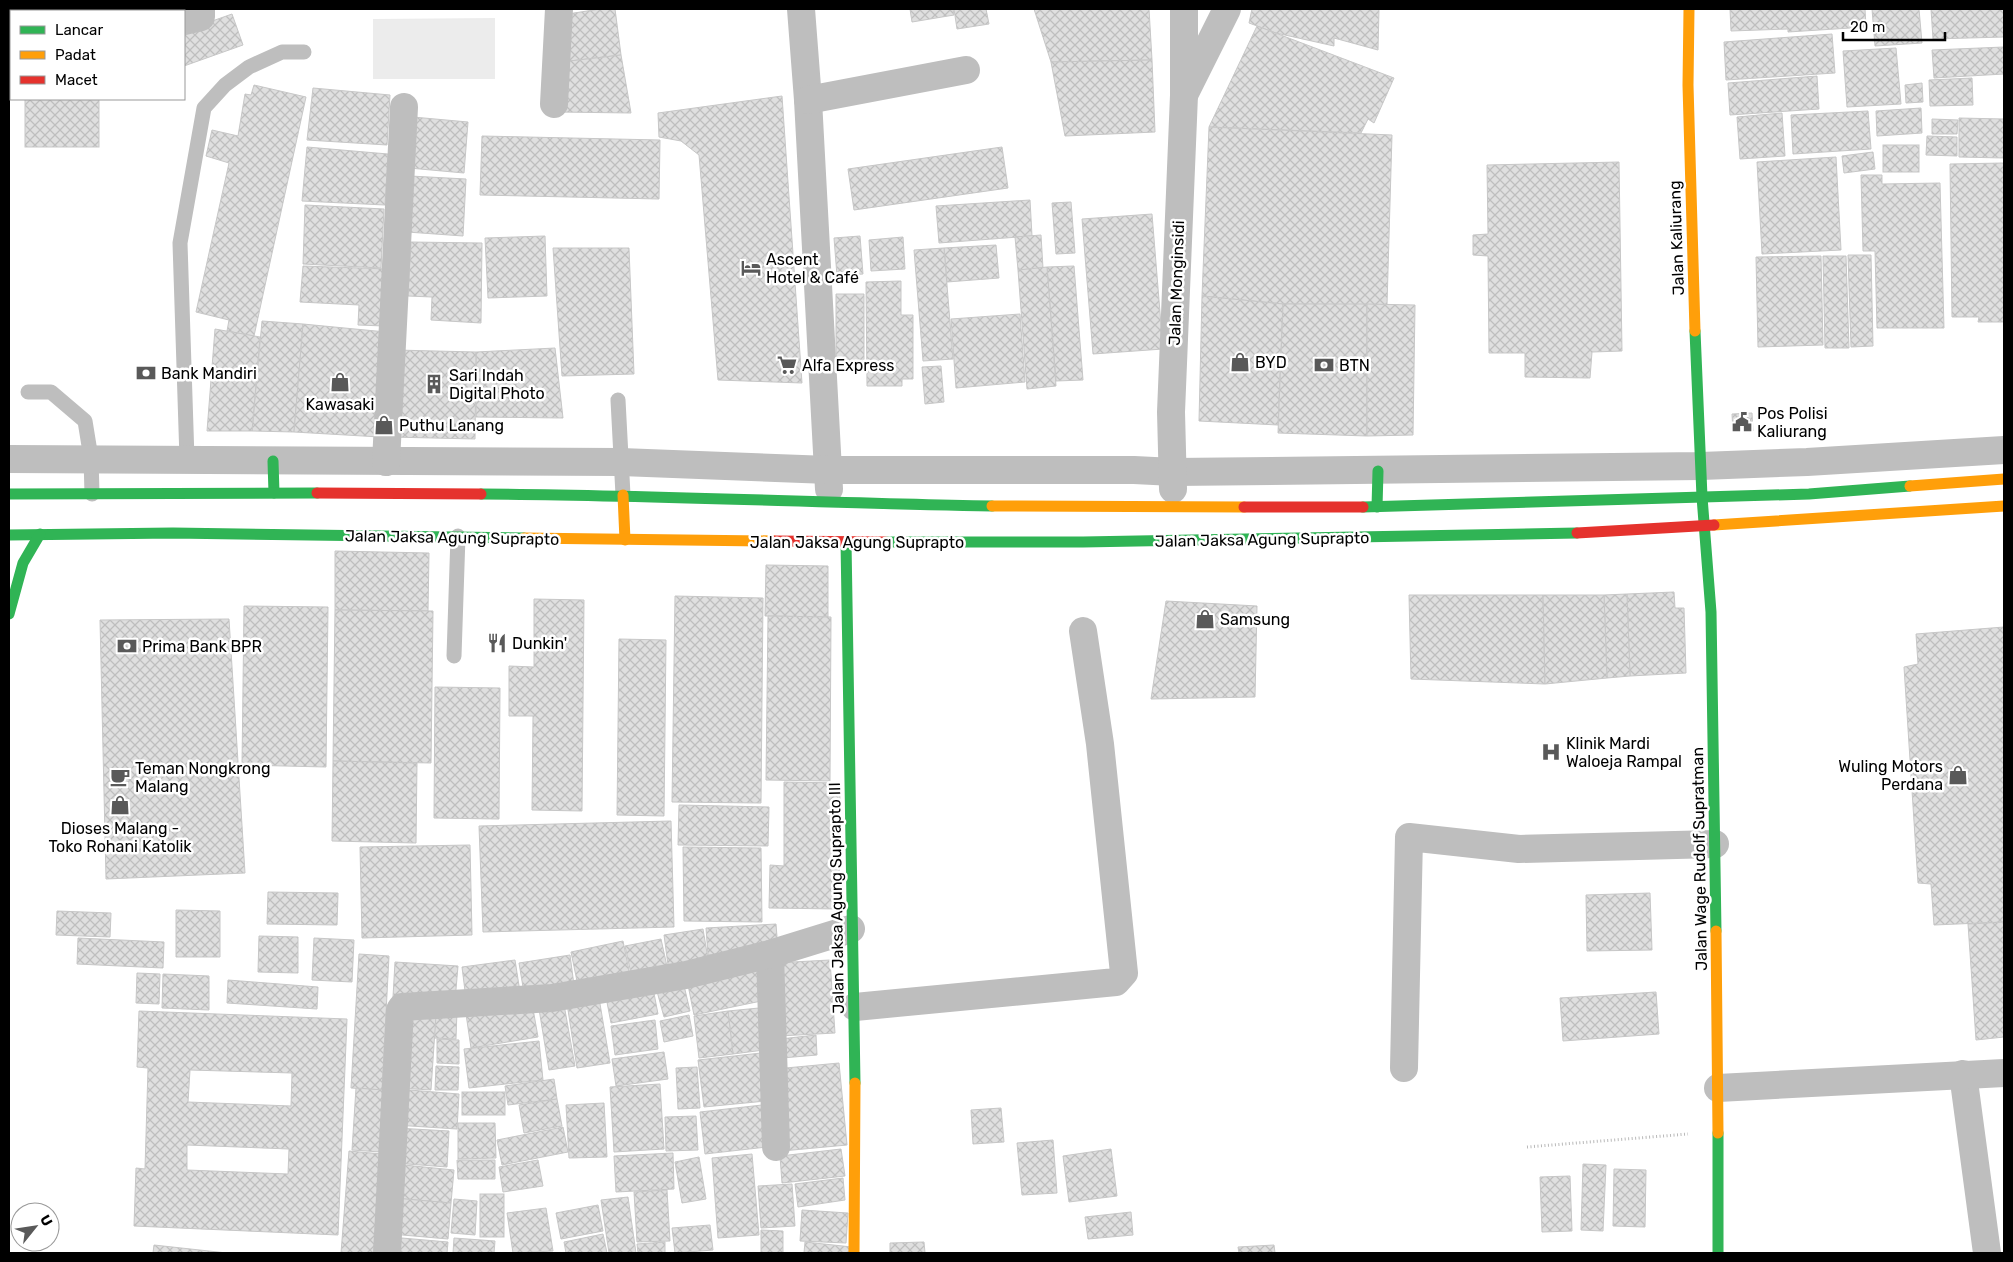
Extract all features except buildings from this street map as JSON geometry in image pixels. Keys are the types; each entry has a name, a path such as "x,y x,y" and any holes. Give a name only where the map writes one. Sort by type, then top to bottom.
{"main road":[{"name":"Jalan Kaliurang","path":"1689,9 1688,85 1701,466"},
{"path":"273,462 274,493"},
{"name":"Jalan Wage Rudolf Supratman","path":"1701,466 1711,612 1718,1088 1718,1253"},
{"path":"1377,507 1378,471"},
{"name":"Jalan Jaksa Agung Suprapto","path":"9,494 210,492 623,495 829,503 1377,507 1809,494 2004,479"},
{"path":"623,495 625,540"},
{"name":"Jalan Jaksa Agung Suprapto","path":"9,534 173,533 625,540 1093,542 1604,532 2004,506"},
{"path":"9,614 23,563 40,534"},
{"name":"Jalan Jaksa Agung Suprapto III","path":"846,542 851,929 855,1007 854,1253"}],"street":[{"path":"185,20 201,16 201,9"},
{"path":"554,104 559,9"},
{"path":"801,9 829,470 829,503"},
{"name":"Jalan Monginsidi","path":"1172,507 1174,472 1171,412 1184,94 1184,9"},
{"name":"Jalan Monginsidi","path":"1184,94 1227,9"},
{"path":"808,100 966,70"},
{"path":"386,462 404,107"},
{"path":"9,460 91,458 273,462 621,462 829,470 1378,471 1701,466 1806,462 2004,450"},
{"path":"855,1007 1116,982 1124,973 1100,744 1083,631"},
{"path":"1404,1068 1408,837 1519,849 1715,844"},
{"path":"387,1253 400,1010 402,1007 552,998 686,975 770,954 851,929"},
{"path":"770,954 776,1147"},
{"path":"1718,1088 2004,1073"},
{"path":"1963,1074 1987,1253"}],"lane":[{"path":"210,492 198,460 180,243 204,108 225,85 249,67 282,52 304,52"},
{"path":"28,392 52,392 85,421 91,458 92,494"},
{"path":"618,400 623,495"},
{"path":"454,656 458,536"}],"path":[{"path":"1527,1146 1692,1133"}],"shaded area":[{"path":"495,18 495,79 373,79 373,19"}],"traffic: fast":[{"path":"1695,331 1702,497 1711,612 1716,931"},
{"path":"273,461 274,493"},
{"path":"1377,507 1378,471"},
{"path":"1363,507 1809,494 1910,486"},
{"path":"9,494 317,493"},
{"path":"481,494 992,506"},
{"path":"9,535 173,533 524,538"},
{"path":"886,542 1083,542 1577,533"},
{"path":"9,614 23,563 40,534"},
{"path":"846,542 855,1083"},
{"path":"1718,1133 1718,1253"}],"traffic: slow":[{"path":"1689,9 1688,85 1695,331"},
{"path":"1910,486 2004,479"},
{"path":"623,495 625,540"},
{"path":"992,506 1244,507"},
{"path":"1714,525 2004,506"},
{"path":"524,538 774,541"},
{"path":"1716,931 1718,1133"},
{"path":"854,1253 855,1083"}],"traffic: jam":[{"path":"317,493 481,494"},
{"path":"1244,507 1363,507"},
{"path":"1577,533 1714,525"},
{"path":"774,541 886,542"}],"place":[{"name":"Ascent Hotel & Café","path":"751,268"},
{"name":"BYD","path":"1240,362"},
{"name":"Alfa Express","path":"787,365"},
{"name":"BTN","path":"1324,365"},
{"name":"Bank Mandiri","path":"146,373"},
{"name":"Kawasaki","path":"340,382"},
{"name":"Sari Indah Digital Photo","path":"434,384"},
{"name":"Pos Polisi Kaliurang","path":"1742,422"},
{"name":"Puthu Lanang","path":"384,425"},
{"name":"Samsung","path":"1205,619"},
{"name":"Dunkin'","path":"497,643"},
{"name":"Prima Bank BPR","path":"127,646"},
{"name":"Klinik Mardi Waloeja Rampal","path":"1551,752"},
{"name":"Wuling Motors Perdana","path":"1958,775"},
{"name":"Teman Nongkrong Malang","path":"120,777"},
{"name":"Dioses Malang - Toko Rohani Katolik","path":"120,805"}]}
